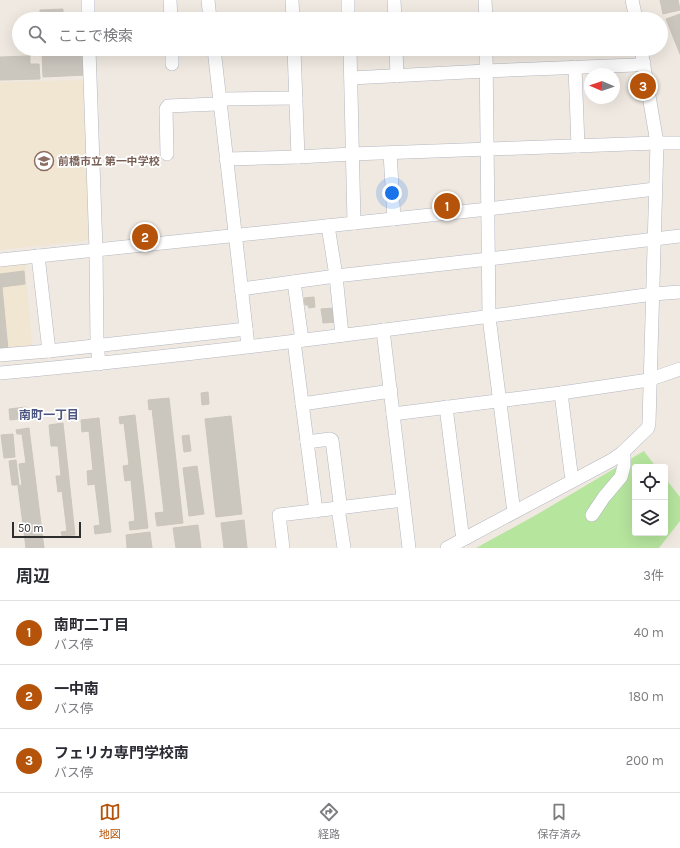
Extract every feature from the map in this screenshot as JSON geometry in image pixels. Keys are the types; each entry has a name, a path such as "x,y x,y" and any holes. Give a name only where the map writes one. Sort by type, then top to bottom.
{"street":[{"path":"88,0 88,12"},
{"path":"170,0 171,12"},
{"path":"208,0 209,12"},
{"path":"292,0 293,12"},
{"path":"348,0 348,12"},
{"path":"394,0 395,12"},
{"path":"485,0 486,12"},
{"path":"632,0 635,12"},
{"path":"89,56 99,364"},
{"path":"172,56 172,64"},
{"path":"215,56 248,346"},
{"path":"294,56 298,157"},
{"path":"350,56 354,223"},
{"path":"396,56 397,76"},
{"path":"486,56 489,317 515,511"},
{"path":"447,548 612,460 622,453 648,428 650,423 657,143 642,56"},
{"path":"351,78 635,65 644,63"},
{"path":"575,67 578,146"},
{"path":"167,154 166,109 168,106 217,104 226,99 296,98"},
{"path":"226,159 390,152 680,143"},
{"path":"390,152 394,219"},
{"path":"0,260 488,209 655,189"},
{"path":"328,226 336,276 342,335"},
{"path":"241,289 336,276 680,236"},
{"path":"38,256 49,351"},
{"path":"294,282 302,404 316,511"},
{"path":"0,373 99,364 489,317 653,294 680,292"},
{"path":"0,355 98,346 246,329"},
{"path":"383,330 409,548"},
{"path":"393,414 561,393 651,379 680,369"},
{"path":"302,404 391,392"},
{"path":"561,393 573,480"},
{"path":"446,407 462,533 466,538"},
{"path":"307,442 332,440 340,503 338,508 344,548"},
{"path":"592,515 604,497 621,477 624,466 624,456 622,453"},
{"path":"283,548 279,515 403,500"}],"shaded area":[{"name":"前橋市立 第一中学校","path":"87,80 91,240 0,250 0,82"},
{"path":"25,261 32,349 0,353 0,264"}],"green space":[{"path":"644,451 654,464 632,464 632,536 668,536 668,482 680,497 680,521 659,548 476,548 536,515"}],"building":[{"path":"660,0 678,0 680,10 668,13 663,12"},
{"path":"63,9 63,12 40,12 40,10"},
{"path":"680,14 680,54 668,24 668,18"},
{"path":"30,56 30,64 39,64 40,79 0,80 0,57"},
{"path":"42,56 86,56 87,75 43,77"},
{"path":"24,271 25,284 2,287 8,350 0,351 0,274"},
{"path":"314,297 315,307 309,308 308,305 305,305 304,298"},
{"path":"334,308 336,322 323,323 321,309"},
{"path":"208,392 209,404 202,405 201,393"},
{"path":"169,398 183,523 157,526 155,513 164,512 152,409 149,410 148,400"},
{"path":"26,407 27,418 10,420 9,409"},
{"path":"135,415 148,528 130,530 129,522 135,521 131,480 125,481 123,466 129,465 124,423 120,424 119,417"},
{"path":"231,416 242,514 216,517 205,419"},
{"path":"99,418 111,532 95,534 94,526 100,525 95,484 88,485 87,471 93,470 89,431 82,432 81,420"},
{"path":"63,423 75,535 62,536 61,532 67,531 62,491 58,492 56,476 61,476 58,446 51,446 49,425"},
{"path":"29,428 44,548 26,548 18,486 22,485 19,464 26,463 22,434 17,434 16,430"},
{"path":"13,434 15,457 4,458 1,435"},
{"path":"189,435 191,451 184,452 182,436"},
{"path":"16,460 19,485 12,485 9,461"},
{"path":"197,466 204,514 189,516 183,468"},
{"path":"244,520 247,548 224,548 221,523"},
{"path":"198,525 201,548 176,548 173,528"},
{"path":"150,532 152,548 127,548 126,535"}],"place":[{"name":"フェリカ専門学校南","path":"643,86"},
{"name":"前橋市立 第一中学校","path":"44,161"},
{"name":"南町二丁目","path":"447,206"},
{"name":"一中南","path":"145,237"}],"district":[{"name":"南町一丁目","path":"49,415"}]}
